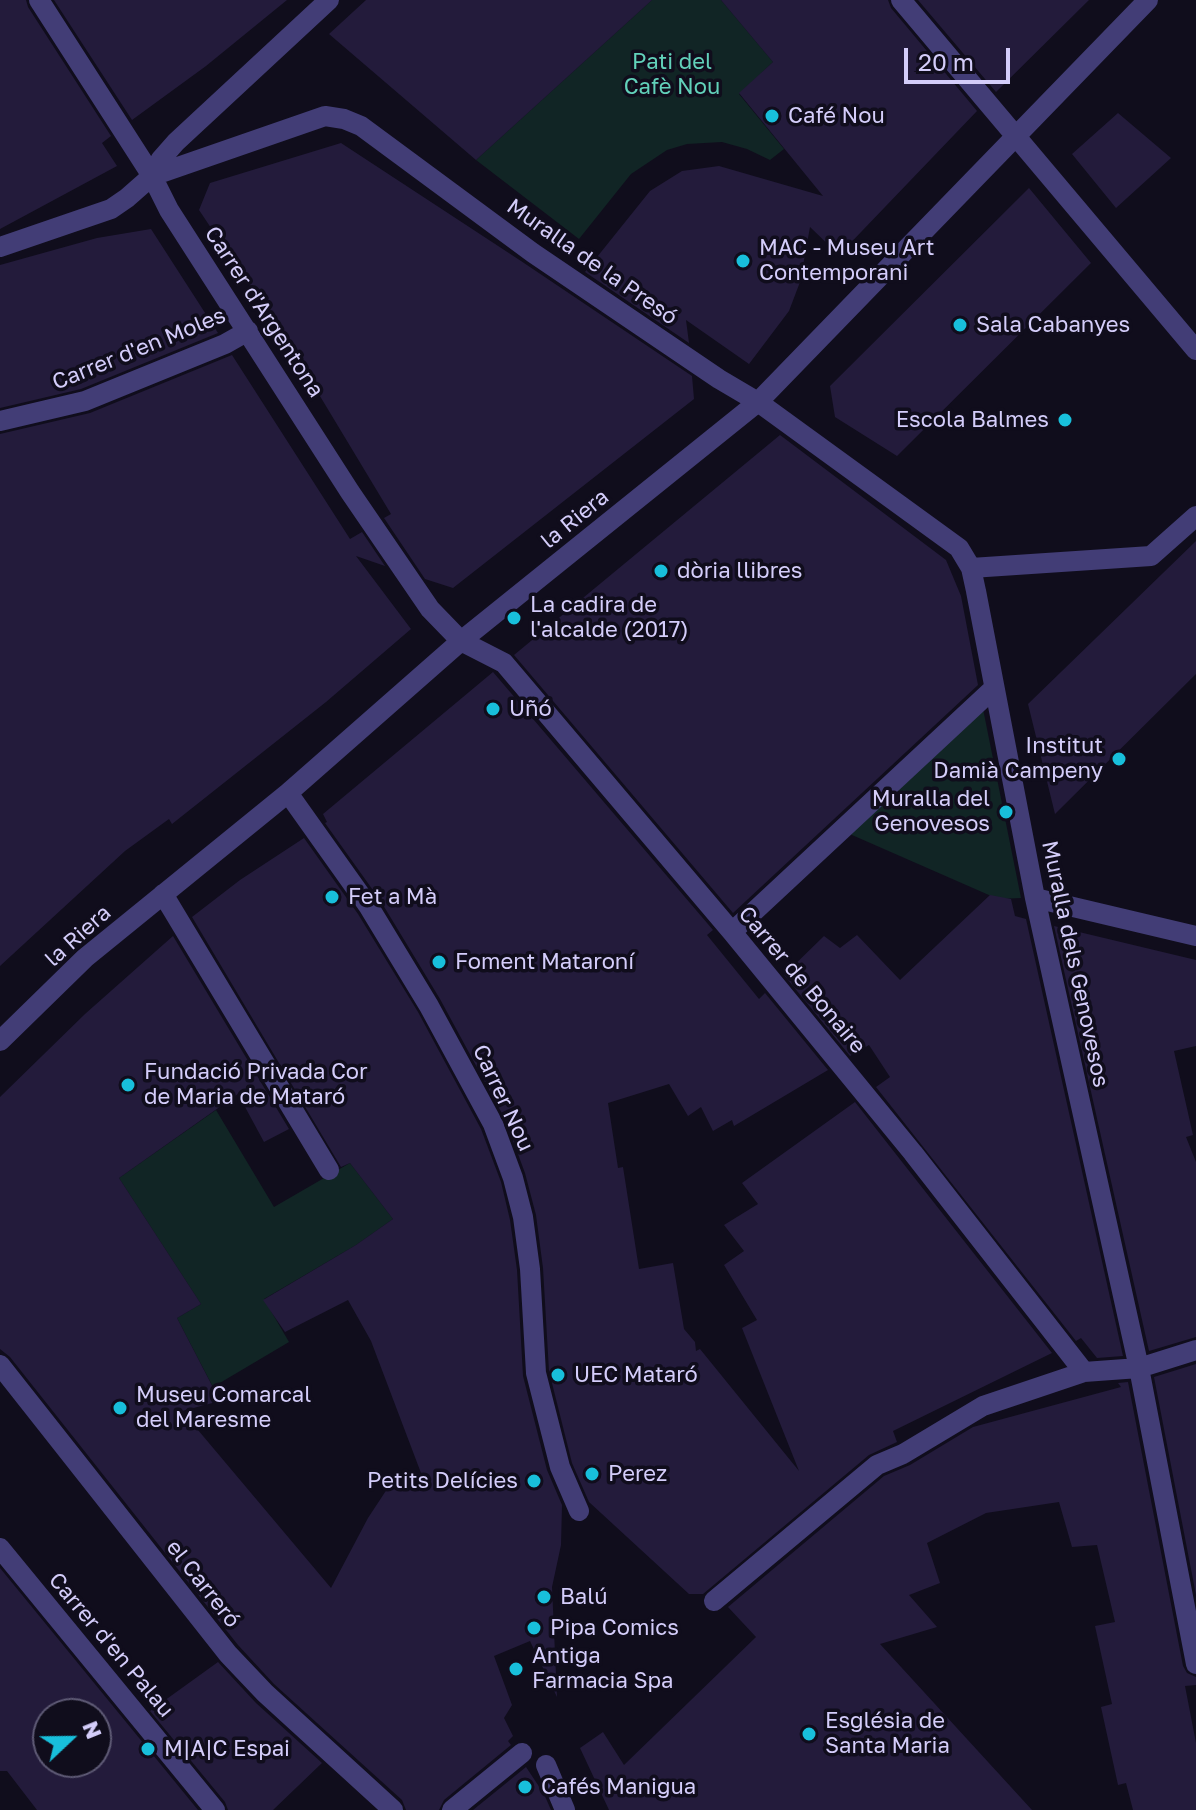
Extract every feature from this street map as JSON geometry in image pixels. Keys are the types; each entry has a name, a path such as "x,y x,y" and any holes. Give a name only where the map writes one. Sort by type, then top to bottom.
{"street":[{"name":"Carrer d'Argentona","path":"39,0 350,492 430,609 461,641"},
{"path":"0,247 111,209 152,176 161,159 176,142 329,0"},
{"path":"901,0 1196,350"},
{"name":"la Riera","path":"0,1041 85,958 288,793 461,641 758,402 1148,0"},
{"name":"Muralla de la Presó","path":"152,176 325,116 361,126 533,253 758,402 959,548 971,568"},
{"name":"Carrer d'en Moles","path":"0,421 85,401 225,344 248,331"},
{"path":"971,568 1151,556 1196,516"},
{"name":"Muralla dels Genovesos","path":"971,568 1035,898 1139,1368 1196,1664"},
{"name":"Carrer de Bonaire","path":"461,641 504,663 732,932 913,1153 1084,1372"},
{"path":"732,932 993,689"},
{"name":"Carrer Nou","path":"288,793 369,907 429,1006 493,1124 513,1178 523,1217 530,1269 536,1373 560,1467 579,1511"},
{"path":"163,894 329,1170"},
{"path":"1035,898 1196,936"},
{"path":"714,1601 877,1465 903,1454 983,1406 1084,1372 1139,1368 1196,1350"},
{"name":"el Carreró","path":"0,1365 228,1654 265,1693 393,1810"},
{"name":"Carrer d'en Palau","path":"0,1548 215,1810"},
{"path":"452,1810 522,1753"},
{"path":"546,1765 565,1810"}],"green space":[{"name":"Pati del Cafè Nou","path":"652,0 721,0 773,62 739,94 784,149 770,160 722,142 687,144 667,150 631,174 579,239 476,160"},
{"path":"979,689 1021,898 998,899 852,835 837,822"},
{"path":"216,1110 274,1207 350,1163 393,1219 356,1245 264,1299 289,1342 213,1387 177,1318 201,1304 119,1178"}],"building":[{"path":"0,0 26,0 111,136 102,143 117,166 0,229"},
{"path":"54,0 287,0 206,66 132,120"},
{"path":"366,0 652,0 476,160 329,34"},
{"path":"721,0 888,0 891,8 977,111 839,255 810,227 800,282 789,311 749,364 686,320 689,343 585,272 650,191 682,171 719,166 823,196 739,93 773,62"},
{"path":"918,0 1089,0 996,92"},
{"path":"1118,113 1171,158 1116,208 1072,154"},
{"path":"341,143 692,376 694,399 453,588 425,579 384,518 391,514 288,343 199,210 210,183"},
{"name":"Sala Cabanyes","path":"1029,188 1091,263 897,456 835,417 830,386"},
{"path":"151,229 218,333 81,389 0,408 0,265 97,238"},
{"path":"232,355 350,539 362,532 385,566 356,556 411,629 326,702 172,824 169,819 125,851 0,966 0,434 90,413"},
{"path":"780,435 946,560 961,596 978,685 733,913 514,655"},
{"path":"1196,541 1196,674 1055,814 1028,704"},
{"path":"493,672 713,930 707,935 759,999 765,993 828,1070 734,1126 732,1120 713,1131 701,1107 688,1116 669,1084 608,1103 618,1168 623,1167 639,1269 673,1263 684,1329 695,1342 696,1351 700,1349 799,1471 742,1328 757,1320 724,1265 744,1251 724,1225 758,1204 742,1183 855,1102 1052,1353 893,1431 897,1442 869,1455 703,1594 689,1594 589,1502 572,1463 549,1371 543,1268 536,1215 525,1173 505,1119 440,999 380,900 325,823 323,814"},
{"path":"304,838 358,914 418,1012 481,1129 501,1182 510,1220 517,1270 523,1376 547,1470 562,1505 561,1545 552,1587 557,1697 530,1641 494,1656 512,1705 504,1718 513,1736 508,1741 511,1745 444,1800 439,1810 406,1810 402,1800 274,1684 238,1645 10,1357 0,1349 0,1097 85,1014 173,936 289,1129 264,1142 238,1094 119,1178 201,1304 177,1318 220,1401 182,1411 331,1588 368,1518 395,1477 421,1473 371,1341 348,1300 285,1332 263,1300 356,1245 393,1219 350,1163 341,1167 192,917 240,880"},
{"path":"990,895 1011,899 1015,916 1026,919 1123,1356 1097,1358 1081,1338 1076,1341 876,1087 890,1077 869,1045 850,1056 784,975 824,936 840,948 857,935 900,980"},
{"path":"1054,926 1196,960 1196,1046 1174,1051 1193,1135 1186,1137 1196,1162 1196,1337 1149,1351"},
{"path":"1196,1364 1196,1595 1154,1377"},
{"path":"1128,1382 1183,1666 1187,1673 1196,1677 1196,1685 1185,1686 1196,1743 1196,1810 1133,1810 1126,1783 1118,1785 1101,1707 1112,1704 1095,1626 1115,1622 1097,1545 1072,1547 1059,1502 986,1513 927,1543 940,1583 909,1595 937,1627 880,1644 1032,1810 609,1810 580,1748 603,1732 624,1765 756,1637 728,1607 884,1476 910,1465 973,1427 1121,1387 1118,1383"},
{"path":"0,1568 106,1698 32,1698 32,1778 112,1778 112,1705 198,1810 37,1810 7,1771 0,1771"},
{"path":"218,1662 256,1703 322,1763 273,1810 228,1810 225,1802 150,1711"},
{"path":"526,1767 551,1810 473,1810"}],"place":[{"name":"Café Nou","path":"772,116"},
{"name":"MAC - Museu Art Contemporani","path":"743,261"},
{"name":"Sala Cabanyes","path":"960,325"},
{"name":"Escola Balmes","path":"1065,420"},
{"name":"dòria llibres","path":"661,571"},
{"name":"La cadira de l'alcalde (2017)","path":"514,618"},
{"name":"Uñó","path":"493,709"},
{"name":"Institut Damià Campeny","path":"1119,759"},
{"name":"Muralla del Genovesos","path":"1006,812"},
{"name":"Fet a Mà","path":"332,897"},
{"name":"Foment Mataroní","path":"439,962"},
{"name":"Fundació Privada Cor de Maria de Mataró","path":"128,1085"},
{"name":"UEC Mataró","path":"558,1375"},
{"name":"Museu Comarcal del Maresme","path":"120,1408"},
{"name":"Perez","path":"592,1474"},
{"name":"Petits Delícies","path":"534,1481"},
{"name":"Balú","path":"544,1597"},
{"name":"Pipa Comics","path":"534,1628"},
{"name":"Antiga Farmacia Spa","path":"516,1669"},
{"name":"Església de Santa Maria","path":"809,1734"},
{"name":"M|A|C Espai","path":"148,1749"},
{"name":"Cafés Manigua","path":"525,1787"}]}
